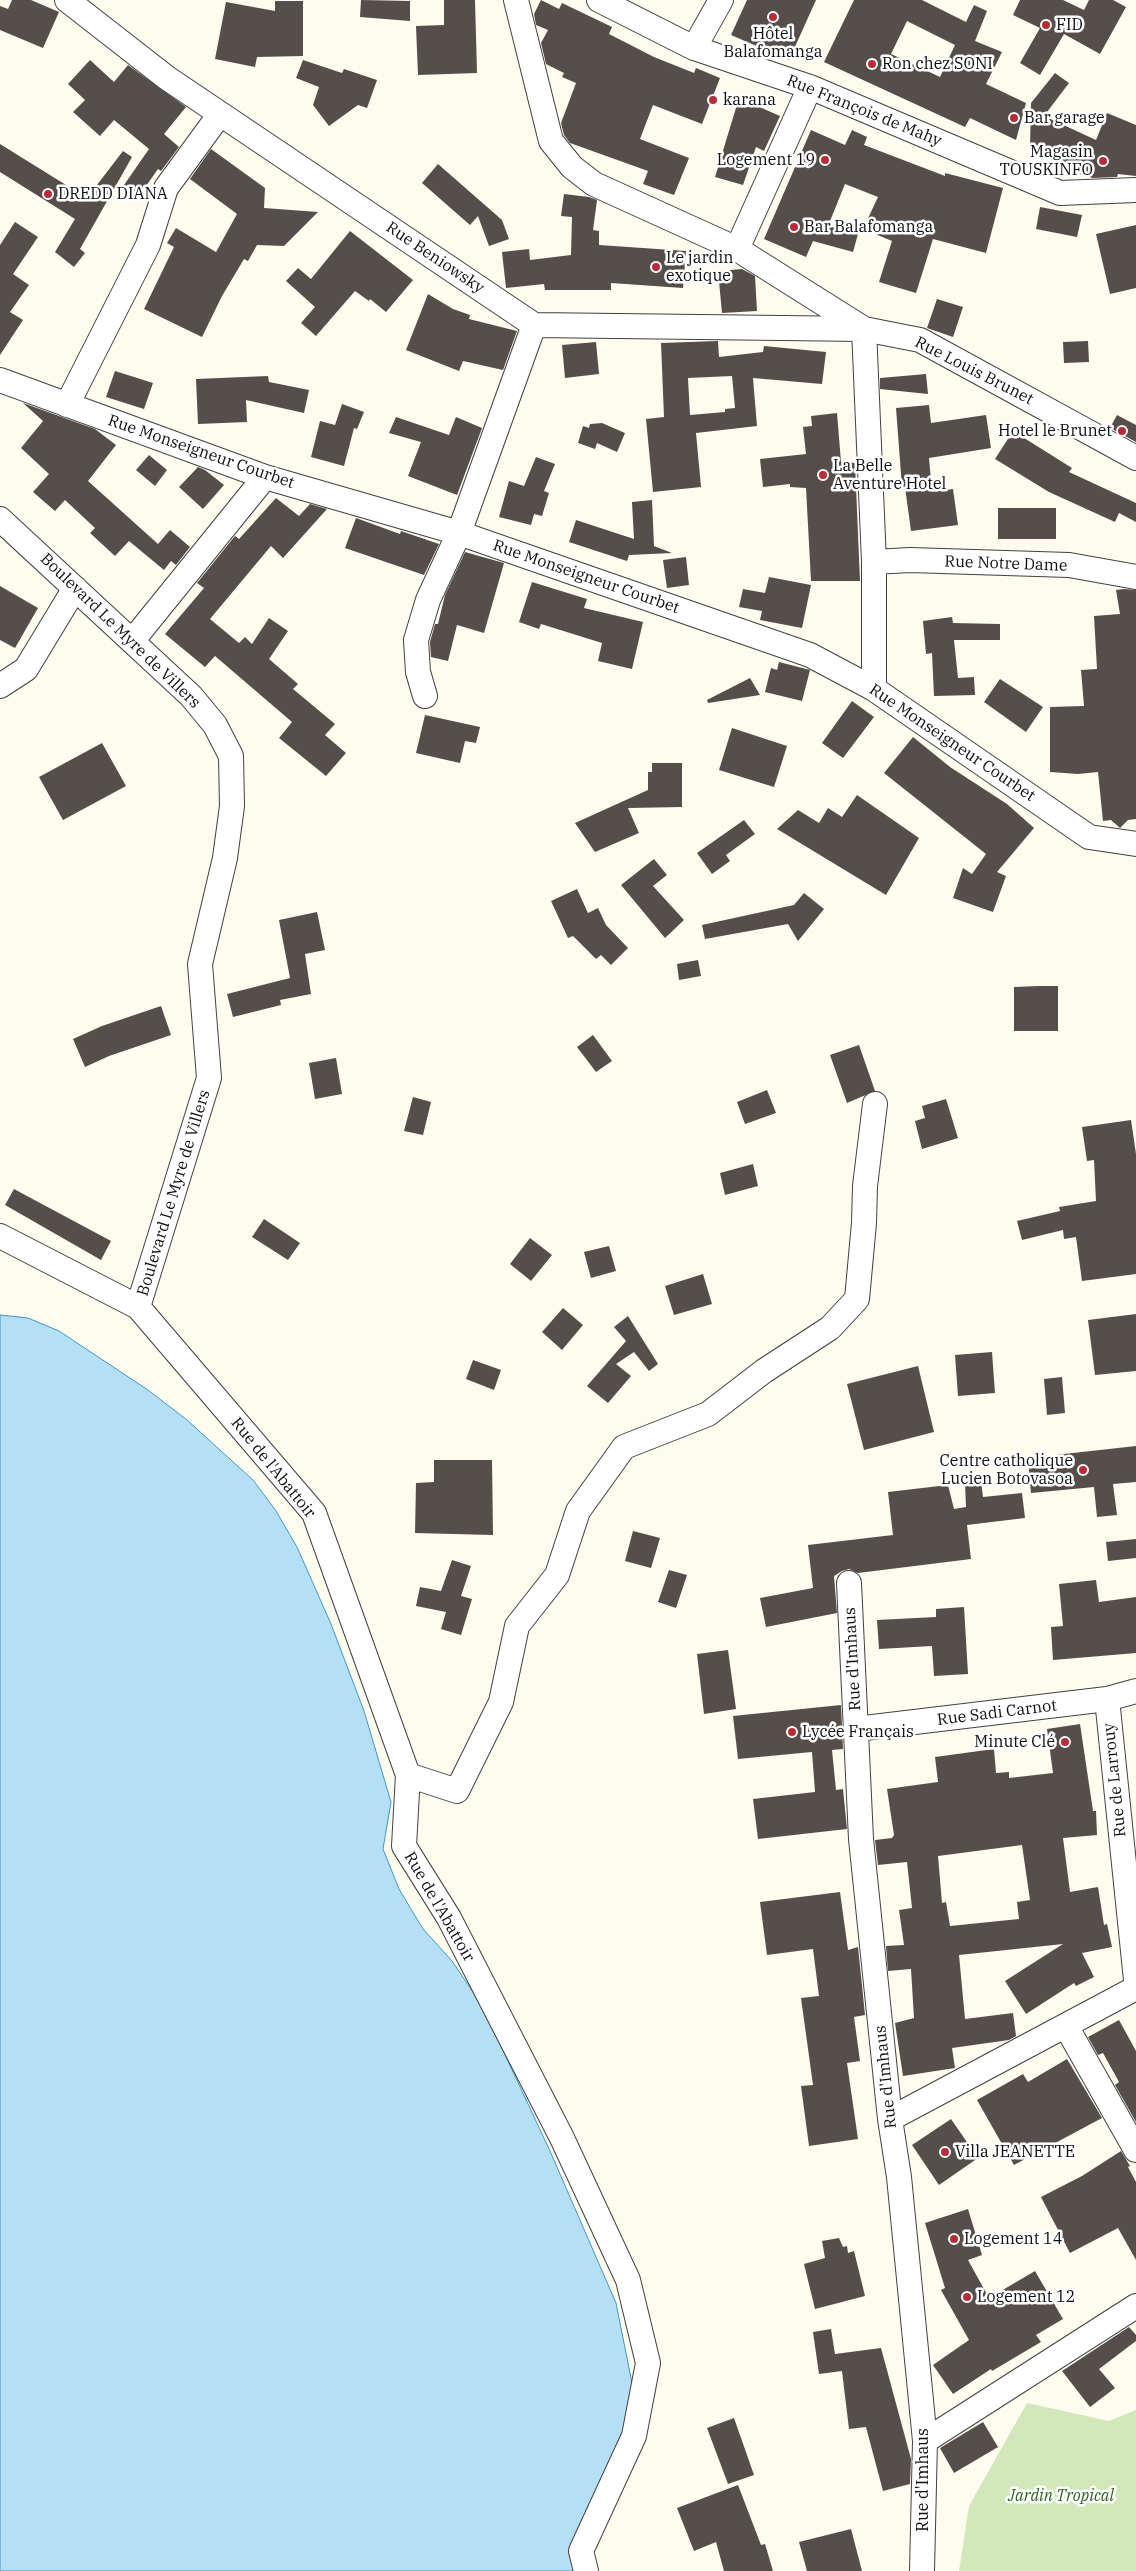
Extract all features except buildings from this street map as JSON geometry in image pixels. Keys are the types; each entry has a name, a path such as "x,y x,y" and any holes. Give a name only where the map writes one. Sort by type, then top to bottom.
{"street":[{"name":"Rue Beniowsky","path":"67,0 167,78 534,325"},
{"name":"Rue Louis Brunet","path":"516,0 551,142 572,166 594,184 737,249 864,329 920,340 1136,458"},
{"name":"Rue François de Mahy","path":"599,0 694,48 810,87 1060,193 1136,190"},
{"path":"694,48 721,0"},
{"path":"737,249 810,87"},
{"path":"67,405 148,245 166,188 220,114"},
{"path":"425,696 418,672 416,640 428,600 459,533 534,325 864,329 874,562 874,688"},
{"name":"Rue Monseigneur Courbet","path":"0,380 264,477 459,533 810,655 874,688 1090,837 1136,844"},
{"path":"132,640 264,477"},
{"name":"Boulevard Le Myre de Villers","path":"0,519 191,696 215,725 231,756 232,806 225,858 200,964 209,1078 138,1307"},
{"name":"Rue Notre Dame","path":"874,562 910,560 1070,565 1136,577"},
{"path":"0,686 26,669 75,588"},
{"path":"408,1775 457,1791 502,1702 516,1626 557,1576 578,1511 624,1447 708,1414 764,1371 830,1328 857,1299 864,1223 865,1186 875,1104"},
{"name":"Rue de l'Abattoir","path":"0,1236 138,1307 314,1513 408,1775 404,1846 449,1918 562,2138 628,2280 648,2363 634,2436 581,2551 586,2571"},
{"name":"Rue d'Imhaus","path":"849,1583 862,1839 890,2119 899,2177 925,2441 922,2571"},
{"name":"Rue Sadi Carnot","path":"856,1729 1107,1699 1136,1691"},
{"name":"Rue de Larrouy","path":"1107,1699 1136,1980"},
{"path":"890,2119 1136,1988"},
{"path":"1066,2026 1136,2150"},
{"path":"925,2441 1136,2306"}],"green space":[{"name":"Jardin Tropical","path":"1027,2403 1109,2421 1136,2410 1136,2571 959,2571 969,2506"}],"water":[{"path":"0,1315 28,1318 59,1331 148,1390 187,1420 253,1480 276,1511 297,1547 331,1624 364,1711 391,1802 383,1849 399,1889 423,1929 452,1961 477,1998 550,2151 616,2303 632,2383 626,2423 572,2558 573,2571 0,2571"}],"place":[{"name":"Hôtel Balafomanga","path":"773,17"},
{"name":"FID","path":"1046,25"},
{"name":"Ron chez SONI","path":"872,64"},
{"name":"karana","path":"713,100"},
{"name":"Bar garage","path":"1014,118"},
{"name":"Logement 19","path":"825,160"},
{"name":"Magasin TOUSKINFO","path":"1103,161"},
{"name":"DREDD DIANA","path":"48,194"},
{"name":"Bar Balafomanga","path":"794,227"},
{"name":"Le jardin exotique","path":"656,267"},
{"name":"Hotel le Brunet","path":"1122,431"},
{"name":"La Belle Aventure Hotel","path":"823,475"},
{"name":"Centre catholique Lucien Botovasoa","path":"1083,1470"},
{"name":"Lycée Français","path":"792,1732"},
{"name":"Minute Clé","path":"1065,1742"},
{"name":"Villa JEANETTE","path":"945,2152"},
{"name":"Logement 14","path":"954,2239"},
{"name":"Logement 12","path":"967,2297"}]}
